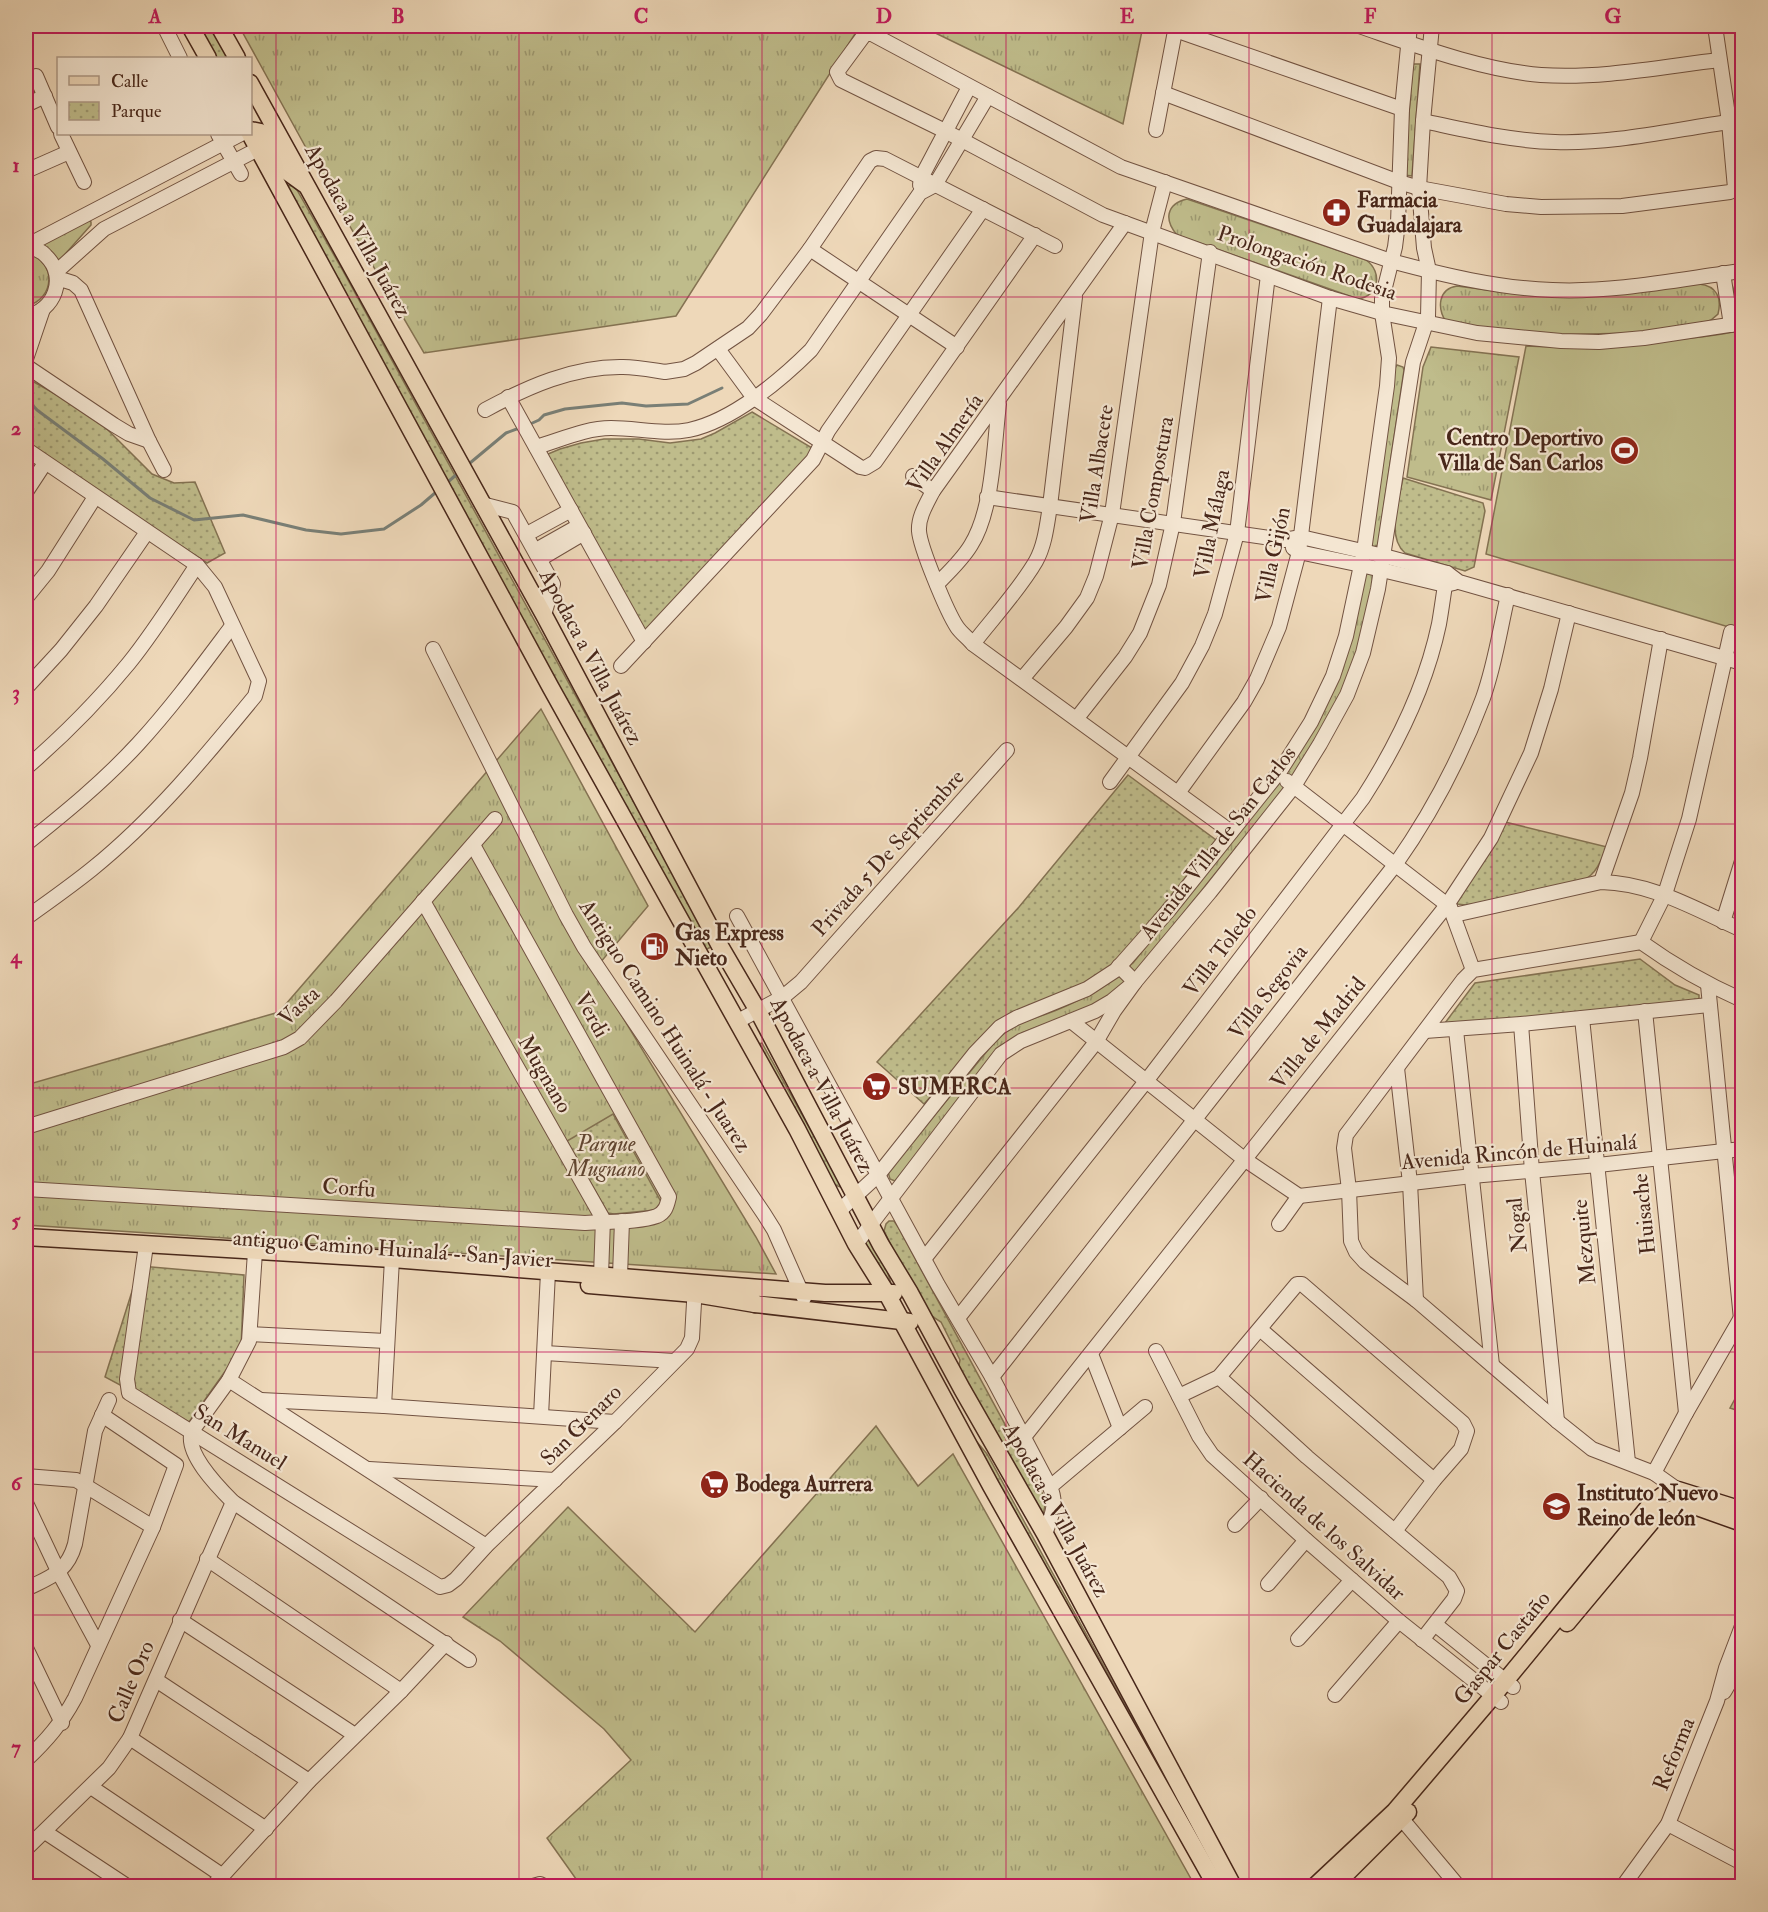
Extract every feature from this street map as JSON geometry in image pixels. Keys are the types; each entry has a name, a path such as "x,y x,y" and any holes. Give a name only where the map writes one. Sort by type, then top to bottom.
{"main road":[{"path":"190,26 207,57"},
{"path":"219,26 236,57"},
{"name":"Apodaca a Villa Juárez","path":"252,87 544,615 720,946 758,1011 870,1226 1045,1534 1233,1887"},
{"path":"252,131 261,132 282,168 308,186"},
{"name":"Apodaca a Villa Juárez","path":"252,135 551,688 738,1021 856,1244 886,1292 991,1486 1216,1887"},
{"path":"26,1237 145,1250"},
{"path":"26,1248 145,1250 254,1256 547,1277 620,1276 695,1288 741,1285 825,1293 910,1293"},
{"name":"antiguo Camino Huinalá - San Javier","path":"547,1277 695,1288 756,1304 926,1323"},
{"path":"741,1285 756,1304"},
{"path":"1678,1490 1743,1510"},
{"name":"Gaspar Castaño","path":"1334,1887 1497,1699 1650,1505 1663,1495 1678,1490"},
{"name":"Gaspar Castaño","path":"1508,1684 1658,1514 1681,1506 1697,1508 1743,1523"},
{"path":"1082,1648 1100,1637"},
{"name":"Gaspar Castaño","path":"1315,1887 1398,1815"}],"street":[{"path":"164,26 180,57"},
{"path":"1359,26 1408,43 1496,67 1542,75 1620,72 1719,60"},
{"name":"Avenida Villa de San Carlos","path":"839,1211 878,1175 975,1053 1007,1023 1087,989 1119,966 1169,910 1278,774 1311,722 1333,676 1346,636 1362,558 1384,409 1389,358 1382,313 1383,291 1395,247 1398,223 1402,109 1410,26"},
{"name":"Avenida Villa de San Carlos","path":"856,1244 1000,1054 1012,1046 1106,1005 1135,981 1210,892 1294,786 1347,695 1363,653 1382,570 1413,362 1426,323 1430,290 1419,188 1422,121 1432,26"},
{"path":"1162,93 1419,188 1506,204 1541,207 1622,206 1730,192 1735,188 1729,122 1715,26"},
{"path":"1156,130 1176,28 1402,109"},
{"name":"Prolongación Rodesia","path":"1737,324 1644,338 1599,342 1515,338 1382,313 1330,298 1210,252 1103,215 945,131 841,80 837,72 865,34 872,34 1121,167 1390,261 1429,271 1488,283 1555,290 1634,286 1743,271"},
{"path":"36,76 57,126"},
{"path":"920,193 921,178 969,87"},
{"path":"26,105 45,96"},
{"path":"536,447 597,429 674,432 689,430 717,420 754,398 793,368 811,350 920,193 935,185 988,96"},
{"path":"1422,121 1510,138 1556,142 1623,138 1729,122"},
{"path":"61,135 84,182"},
{"path":"26,246 221,138 236,135"},
{"path":"221,138 238,168"},
{"path":"26,359 44,309 53,298 57,275 104,229 238,168 258,149"},
{"path":"26,171 69,152"},
{"path":"485,410 508,397 570,373 622,367 665,372 684,369 718,349 748,328 761,314 873,159 885,159 1055,246"},
{"name":"Villa Albacete","path":"1022,679 1087,598 1096,576 1112,514 1152,232 1165,182"},
{"path":"117,197 127,217"},
{"path":"621,666 813,460 822,443 983,209"},
{"path":"94,210 104,229"},
{"name":"Villa Almería","path":"1125,223 933,491 918,530 923,549 958,628 973,644 1231,832"},
{"path":"718,349 754,398 860,467 870,466 1035,235"},
{"path":"26,246 37,249 47,256 57,275 81,290 164,470"},
{"path":"810,249 957,347"},
{"name":"Villa Compostura","path":"1077,718 1125,657 1140,633 1159,585 1173,523 1210,252"},
{"path":"1723,273 1737,324"},
{"name":"Villa Málaga","path":"1110,782 1182,683 1202,646 1215,614 1237,533 1268,275"},
{"path":"973,644 1037,560 1044,538 1050,506 1075,295"},
{"name":"Villa Gijón","path":"1178,793 1239,710 1257,679 1279,627 1299,552 1330,298"},
{"path":"26,316 44,309"},
{"path":"1389,358 1413,362"},
{"path":"26,366 121,430 149,441"},
{"path":"508,397 644,642"},
{"path":"938,584 971,546 981,524 987,497 999,401"},
{"path":"26,449 197,565 214,587 259,681 255,696 193,772 132,834 92,869 26,918"},
{"path":"26,492 45,463"},
{"path":"913,476 933,491"},
{"path":"26,598 48,572 95,497"},
{"path":"987,497 1284,540 1301,537 1362,558 1382,570 1459,582 1743,663"},
{"path":"482,504 513,512 525,530 553,584 544,615"},
{"path":"525,530 569,506"},
{"path":"538,554 581,529"},
{"path":"26,688 61,650 96,606 147,532"},
{"path":"1284,540 1299,552 1362,558 1384,556 1446,579"},
{"path":"26,768 70,728 129,663 197,565"},
{"name":"Villa Toledo","path":"958,1318 1147,1080 1344,824 1384,764 1407,719 1436,635 1446,579"},
{"name":"Villa Segovia","path":"992,1377 1395,865 1415,836 1439,794 1475,717 1490,674 1508,595"},
{"name":"Villa de Madrid","path":"1024,1437 1244,1159 1450,910 1491,837 1531,753 1551,689 1569,613"},
{"path":"26,844 96,786 137,745 167,711 232,626"},
{"path":"1641,942 1665,894 1689,819 1731,632"},
{"path":"1601,882 1632,793 1661,639"},
{"name":"Antiguo Camino Huinalá - Juarez","path":"433,649 584,947 769,1222 803,1291 808,1311"},
{"name":"Privada 5 De Septiembre","path":"738,1021 783,997 801,982 1007,750"},
{"path":"1278,774 1450,910 1473,970"},
{"name":"Vasta","path":"26,1126 284,1047 300,1038 336,1001 495,819"},
{"name":"Verdi","path":"473,844 669,1197 667,1208"},
{"path":"1723,921 1743,861"},
{"path":"1450,910 1601,882 1620,882 1665,894 1743,930"},
{"name":"Mugnano","path":"423,901 603,1222"},
{"path":"737,916 924,1259 992,1377 1050,1487 1054,1508 1045,1534"},
{"path":"1678,1490 1654,1473 1592,1449 1416,1300 1365,1262 1356,1252 1351,1241 1345,1138 1463,980 1473,970 1641,942 1708,985 1743,1000"},
{"path":"924,1259 1096,1042 1135,981 1119,966"},
{"path":"1654,1473 1742,1318 1708,1005 1708,985"},
{"path":"1425,1031 1456,1030 1708,1005"},
{"name":"Huisache","path":"1646,1011 1686,1413"},
{"name":"Mezquite","path":"1582,1018 1628,1462"},
{"path":"1071,1021 1244,1159 1299,1196 1279,1224"},
{"name":"Nogal","path":"1521,1024 1532,1171 1557,1421"},
{"path":"1456,1030 1492,1365"},
{"path":"975,1053 990,1066"},
{"path":"1397,1068 1410,1183 1416,1300"},
{"name":"Avenida Rincón de Huinalá","path":"1299,1196 1743,1149"},
{"name":"Corfu","path":"26,1189 585,1223 622,1221 658,1215 667,1208"},
{"path":"620,1276 622,1221"},
{"path":"601,1275 603,1222"},
{"name":"San Manuel","path":"145,1250 127,1379 129,1393 436,1585 444,1587 456,1579"},
{"path":"254,1256 250,1334 247,1346 229,1380 192,1431 191,1444 199,1461 210,1478 233,1502 469,1660"},
{"path":"384,1406 391,1265"},
{"path":"541,1416 547,1277"},
{"path":"1179,1396 1219,1377 1297,1284 1302,1284 1463,1423 1467,1431 1461,1449 1395,1531"},
{"name":"San Genaro","path":"456,1579 486,1546 615,1422 690,1344 695,1288"},
{"path":"1260,1329 1434,1480"},
{"path":"250,1334 386,1341"},
{"name":"Hacienda de los Salvidar","path":"1156,1351 1199,1436 1212,1455 1399,1621 1497,1699"},
{"path":"545,1353 674,1361"},
{"path":"1091,1354 1120,1428"},
{"path":"1219,1377 1307,1457 1449,1577 1457,1591 1454,1599 1436,1625 1422,1640"},
{"path":"229,1380 486,1546"},
{"path":"261,1400 615,1422"},
{"path":"26,1589 59,1573 70,1561 95,1431 109,1401"},
{"path":"1050,1487 1145,1407"},
{"path":"26,1760 62,1723 75,1698 153,1527 176,1465 102,1415"},
{"path":"366,1469 555,1480"},
{"path":"26,1476 69,1479 85,1484 153,1527"},
{"path":"1235,1525 1261,1498"},
{"name":"Calle Oro","path":"26,1849 117,1760 130,1738 233,1502"},
{"path":"26,1503 59,1573 98,1645"},
{"path":"1268,1584 1306,1540"},
{"path":"207,1559 401,1691"},
{"path":"1298,1639 1352,1580"},
{"path":"180,1620 356,1735"},
{"path":"1335,1695 1399,1621"},
{"path":"1436,1625 1508,1684"},
{"path":"1737,1667 1743,1626"},
{"path":"213,1887 309,1780 401,1691 446,1643"},
{"path":"26,1648 62,1723"},
{"name":"Reforma","path":"1623,1887 1668,1824 1718,1701 1737,1667"},
{"path":"156,1680 309,1780"},
{"path":"130,1738 266,1829"},
{"path":"91,1787 223,1876"},
{"path":"1398,1815 1458,1887"},
{"path":"1668,1824 1743,1863"},
{"path":"45,1832 127,1887"},
{"path":"533,1887 540,1884 544,1887"}],"green space":[{"path":"195,26 210,26 227,57 211,57"},
{"path":"239,26 860,26 676,316 424,353 338,206"},
{"path":"921,26 1143,26 1123,124"},
{"path":"1413,64 1420,64 1412,176 1404,175"},
{"path":"284,185 292,186 297,190 343,271 710,941 711,947 703,951"},
{"path":"1187,199 1366,260 1375,271 1374,289 1365,297 1358,299 1177,235 1170,224 1169,213 1180,201"},
{"path":"88,220 91,225 59,261 47,251 44,243"},
{"path":"26,253 43,263 48,271 49,280 43,296 26,306"},
{"path":"1742,279 1742,313 1734,305 1733,294 1734,287"},
{"path":"1699,284 1710,287 1717,294 1718,314 1711,320 1701,324 1636,333 1538,335 1446,322 1441,311 1443,295 1457,286 1533,296"},
{"name":"Centro Deportivo Villa de San Carlos","path":"1742,330 1742,631 1486,554 1526,346 1627,343 1705,337"},
{"path":"1431,347 1519,357 1491,500 1407,477 1423,367"},
{"path":"1397,365 1403,367 1404,370 1378,545 1374,547 1370,544"},
{"path":"27,382 34,382 73,404 105,427 152,474 174,483 195,482 225,553 207,563 85,483 26,441"},
{"path":"752,412 812,448 813,455 650,630 643,631 548,458 548,454 581,443 604,439 639,439 670,443 701,439"},
{"path":"1403,478 1483,503 1485,511 1474,567 1465,571 1405,553 1399,546 1396,538 1395,518"},
{"path":"1366,573 1375,577 1362,636 1348,680 1299,770 1126,984 1102,1002 1022,1033 963,1098 895,1181 890,1179 888,1172 997,1039 1020,1024 1089,995 1133,963 1256,809 1304,743"},
{"path":"541,709 648,906 594,970 756,1237 776,1274 26,1225 26,1085 279,1012"},
{"path":"1128,775 1216,840 1106,973 982,1038 924,1104 877,1062 1019,907"},
{"path":"1505,822 1607,847 1596,869 1582,881 1532,894 1466,905 1457,904 1457,898"},
{"path":"1640,959 1675,985 1699,995 1699,1003 1442,1027 1475,983"},
{"path":"762,1043 840,1183 840,1187 835,1185 758,1044"},
{"name":"Parque Mugnano","path":"613,1114 661,1202 655,1210 608,1213 567,1141"},
{"path":"889,1221 894,1221 898,1227 1046,1500 1043,1516 958,1370 960,1360 941,1322 927,1313 891,1245 884,1231"},
{"path":"867,1236 887,1270 892,1287 890,1289 864,1240"},
{"path":"140,1266 244,1275 241,1349 189,1422 105,1377"},
{"path":"1742,1386 1742,1412 1730,1408"},
{"path":"876,1426 918,1486 953,1454 1195,1886 581,1886 547,1838 631,1760 604,1729 500,1641 463,1617 568,1507 695,1632"},
{"path":"972,1436 987,1454 1209,1857"}],"waterway":[{"path":"528,425 544,415 565,409 622,403 646,406 688,404 722,388"},
{"path":"26,398 37,410 103,459 150,498 194,520 243,515 306,530 341,534 384,529 435,493"},
{"path":"470,463 506,433 522,427"},
{"path":"449,481 456,475"}],"place":[{"name":"Farmacia Guadalajara","path":"1336,213"},
{"name":"Centro Deportivo Villa de San Carlos","path":"1624,451"},
{"name":"Gas Express Nieto","path":"654,946"},
{"name":"SUMERCA","path":"877,1087"},
{"name":"Bodega Aurrera","path":"714,1484"},
{"name":"Instituto Nuevo Reino de león","path":"1556,1506"}]}
